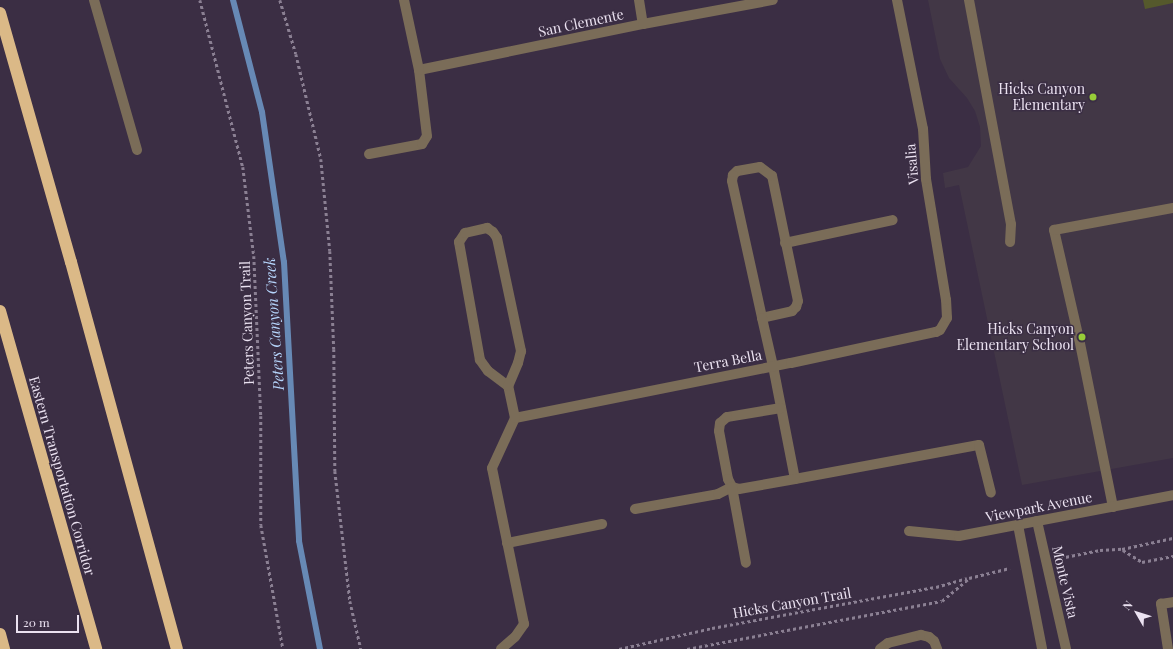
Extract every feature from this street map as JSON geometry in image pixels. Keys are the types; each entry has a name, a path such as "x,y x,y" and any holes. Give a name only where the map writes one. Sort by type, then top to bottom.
{"highway":[{"path":"0,12 71,262 177,649"},
{"name":"Eastern Transportation Corridor","path":"0,311 96,649"},
{"path":"0,634 4,649"}],"street":[{"path":"94,0 137,150"},
{"path":"369,154 422,144 427,136 419,70 404,0"},
{"path":"639,0 643,24"},
{"name":"San Clemente","path":"419,70 643,24 773,0"},
{"name":"Visalia","path":"897,0 923,128 926,179 946,307 946,318 943,326"},
{"path":"970,0 1011,224 1010,242"},
{"path":"762,318 792,311 796,307 798,301 772,176 760,167 738,171 734,175 732,181 762,318 773,366 795,479"},
{"path":"1113,507 1079,339 1054,230 1173,208"},
{"path":"785,243 893,220"},
{"path":"501,649 515,637 524,624 492,468 515,418 508,386 518,363 521,351 496,238 493,232 487,228 465,233 459,242 480,360 488,371 508,386"},
{"name":"Terra Bella","path":"515,418 936,332 943,326"},
{"path":"746,563 732,487 728,479 719,432 720,423 727,417 781,408"},
{"path":"635,509 718,494 732,487 739,489 979,446 991,493"},
{"name":"Viewpark Avenue","path":"909,531 959,536 1173,495"},
{"name":"Monte Vista","path":"1037,521 1066,649"},
{"path":"507,543 602,524"},
{"path":"1018,525 1042,649"},
{"path":"1168,649 1160,604 1173,602"},
{"path":"880,649 888,643 921,635 929,637 934,641 937,649"}],"path":[{"name":"Peters Canyon Trail","path":"200,0 243,167 254,256 261,416 261,525 283,649"},
{"path":"280,0 296,54 321,159 330,251 334,349 335,471 350,601 361,649"},
{"path":"1045,561 1100,550 1122,549 1173,538"},
{"path":"1122,549 1142,562 1173,556"},
{"name":"Hicks Canyon Trail","path":"619,649 712,628 936,587 1026,565"},
{"name":"Hicks Canyon Trail","path":"687,649 942,601 969,578"}],"shaded area":[{"name":"Hicks Canyon Elementary School","path":"928,0 1173,0 1173,458 1022,485 959,185 945,188 943,173 968,167 981,146 980,127 975,111 967,98 949,78 940,59"}],"green space":[{"path":"1143,0 1173,0 1173,3 1145,9"}],"waterway":[{"name":"Peters Canyon Creek","path":"233,0 262,112 284,262 299,541 320,649"}],"place":[{"name":"Hicks Canyon Elementary","path":"1093,97"},
{"name":"Hicks Canyon Elementary School","path":"1082,337"}]}
